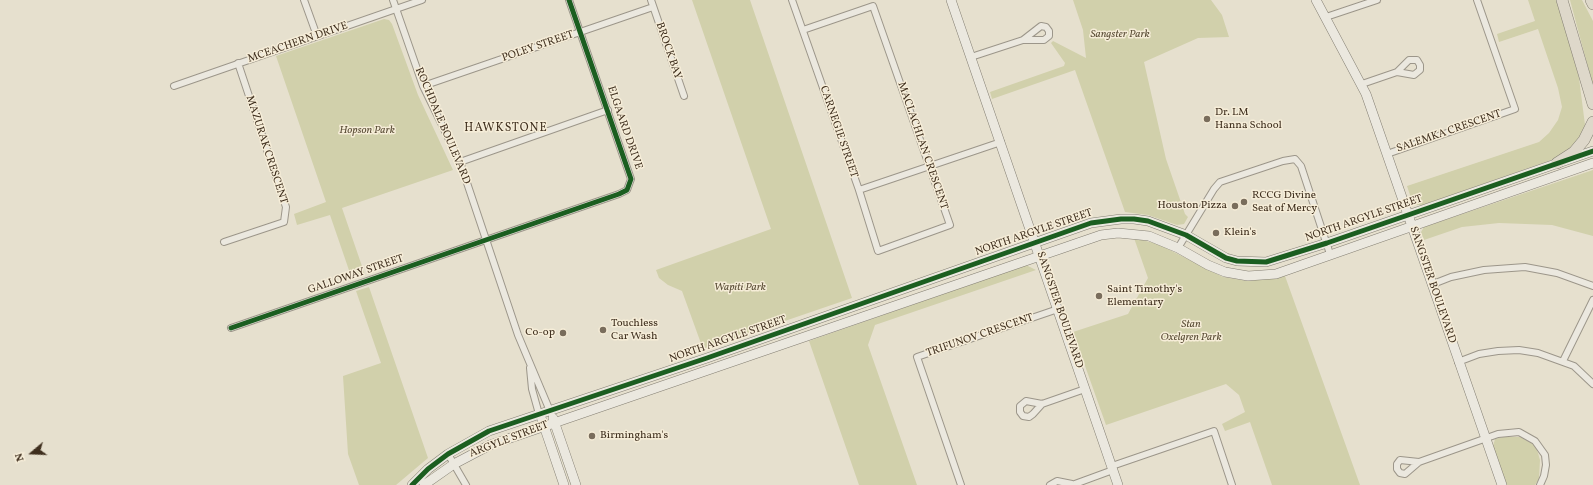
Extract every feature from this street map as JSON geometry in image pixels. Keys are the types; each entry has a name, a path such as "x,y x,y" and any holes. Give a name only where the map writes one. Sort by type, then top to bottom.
{"highway":[{"path":"1562,0 1593,104"},
{"path":"1591,0 1593,4"},
{"path":"1557,163 1574,152 1584,140 1593,122"}],"street":[{"path":"304,0 317,36"},
{"name":"ROCHDALE BOULEVARD","path":"393,0 424,86 460,162 530,366 541,385 576,485"},
{"name":"MCEACHERN DRIVE","path":"174,86 422,0"},
{"name":"ELGAARD DRIVE","path":"487,241 619,194 627,190 631,179 569,0"},
{"name":"BROCK BAY","path":"650,0 684,96"},
{"name":"CARNEGIE STREET","path":"792,0 859,190 929,165 1001,142"},
{"name":"SANGSTER BOULEVARD","path":"951,0 1036,243 1118,485"},
{"name":"SANGSTER BOULEVARD","path":"1316,0 1362,84 1502,485"},
{"path":"1326,18 1377,0"},
{"name":"SALEMKA CRESCENT","path":"1387,154 1515,110 1477,0"},
{"name":"MACLACHLAN CRESCENT","path":"803,30 874,6 950,225 878,251 859,190"},
{"name":"POLEY STREET","path":"424,86 653,7"},
{"path":"971,57 1023,40"},
{"name":"MAZURAK CRESCENT","path":"224,242 284,222 286,207 238,63"},
{"path":"1362,84 1397,72"},
{"path":"460,162 608,110"},
{"name":"NORTH ARGYLE STREET","path":"550,411 707,358 1091,223 1134,218 1148,221 1186,235 1226,258 1252,262 1266,262 1327,243 1593,150"},
{"path":"1178,248 1214,189 1220,182 1283,161 1295,159 1301,166 1330,254"},
{"name":"NORTH ARGYLE STREET","path":"554,422 649,392 1083,240 1118,233 1149,236 1178,248 1208,266 1225,272 1248,276 1276,274 1593,163"},
{"name":"GALLOWAY STREET","path":"231,328 487,241"},
{"path":"1433,284 1452,277 1484,270 1525,267 1557,273 1593,286"},
{"path":"1563,361 1593,300"},
{"name":"TRIFUNOV CRESCENT","path":"961,485 917,357 1058,309"},
{"path":"1458,362 1479,354 1498,351 1519,350 1538,353 1574,366 1593,384"},
{"name":"ROCHDALE BOULEVARD","path":"530,366 532,389 539,414 564,485"},
{"path":"1042,404 1085,389"},
{"name":"ARGYLE STREET","path":"412,485 428,469 448,454 489,431 550,411"},
{"name":"ARGYLE STREET","path":"424,485 454,464 490,445 554,422"},
{"path":"1050,485 1057,481 1072,485 1112,468 1214,431 1232,485"},
{"path":"1418,462 1486,440 1498,434 1519,432 1535,441 1545,455 1546,466 1540,485"},
{"path":"448,454 466,485"}],"green space":[{"name":"Wapiti Park","path":"692,0 750,0 852,298 703,349 682,291 668,285 659,278 656,270 771,229"},
{"name":"Sangster Park","path":"1073,0 1211,0 1222,15 1229,37 1198,38 1144,62 1166,159 1185,214 1188,217 1184,224 1177,225 1148,215 1125,212 1075,70 992,99 990,92 1064,66 1065,63 1051,43 1053,41 1086,58 1083,30"},
{"path":"1528,0 1559,0 1579,78 1585,125 1580,141 1568,153 1554,159 1423,205 1416,205 1412,201 1407,186 1539,142 1549,133 1558,120 1562,107 1558,88 1538,29 1499,42 1497,34 1535,21"},
{"path":"1570,0 1582,0 1593,21 1593,86"},
{"name":"Hopson Park","path":"384,19 389,20 392,24 418,95 453,170 342,208 365,275 352,279 330,215 297,225 294,214 326,202 276,56"},
{"path":"1593,170 1593,236 1552,225 1499,223 1462,227 1424,240 1421,232 1424,227"},
{"name":"Stan Oxelgren Park","path":"1134,238 1158,244 1223,277 1247,281 1285,276 1360,485 1272,485 1250,422 1225,431 1222,424 1245,412 1239,395 1226,384 1106,425 1073,332 1128,314 1148,278"},
{"path":"1026,265 1036,270 875,325 868,345 917,485 859,485 809,341"},
{"path":"369,287 428,458 396,485 359,485 348,454 343,376 381,363 356,291"},
{"path":"1503,437 1520,437 1536,446 1540,460 1539,479 1535,485 1507,485 1493,446 1495,439"}],"cycle path":[{"path":"231,328 627,190 631,179 569,0"},
{"path":"412,485 428,469 448,454 489,431 707,358 1091,223 1121,219 1148,221 1186,235 1226,258 1237,261 1266,262 1327,243 1593,151"}],"place":[{"name":"Dr. LM Hanna School","path":"1207,119"},
{"name":"RCCG Divine Seat of Mercy","path":"1244,202"},
{"name":"Houston Pizza","path":"1235,206"},
{"name":"Klein's","path":"1216,233"},
{"name":"Saint Timothy's Elementary","path":"1099,296"},
{"name":"Touchless Car Wash","path":"603,330"},
{"name":"Co-op","path":"563,333"},
{"name":"Birmingham's","path":"592,436"}],"district":[{"name":"HAWKSTONE","path":"506,129"}]}
